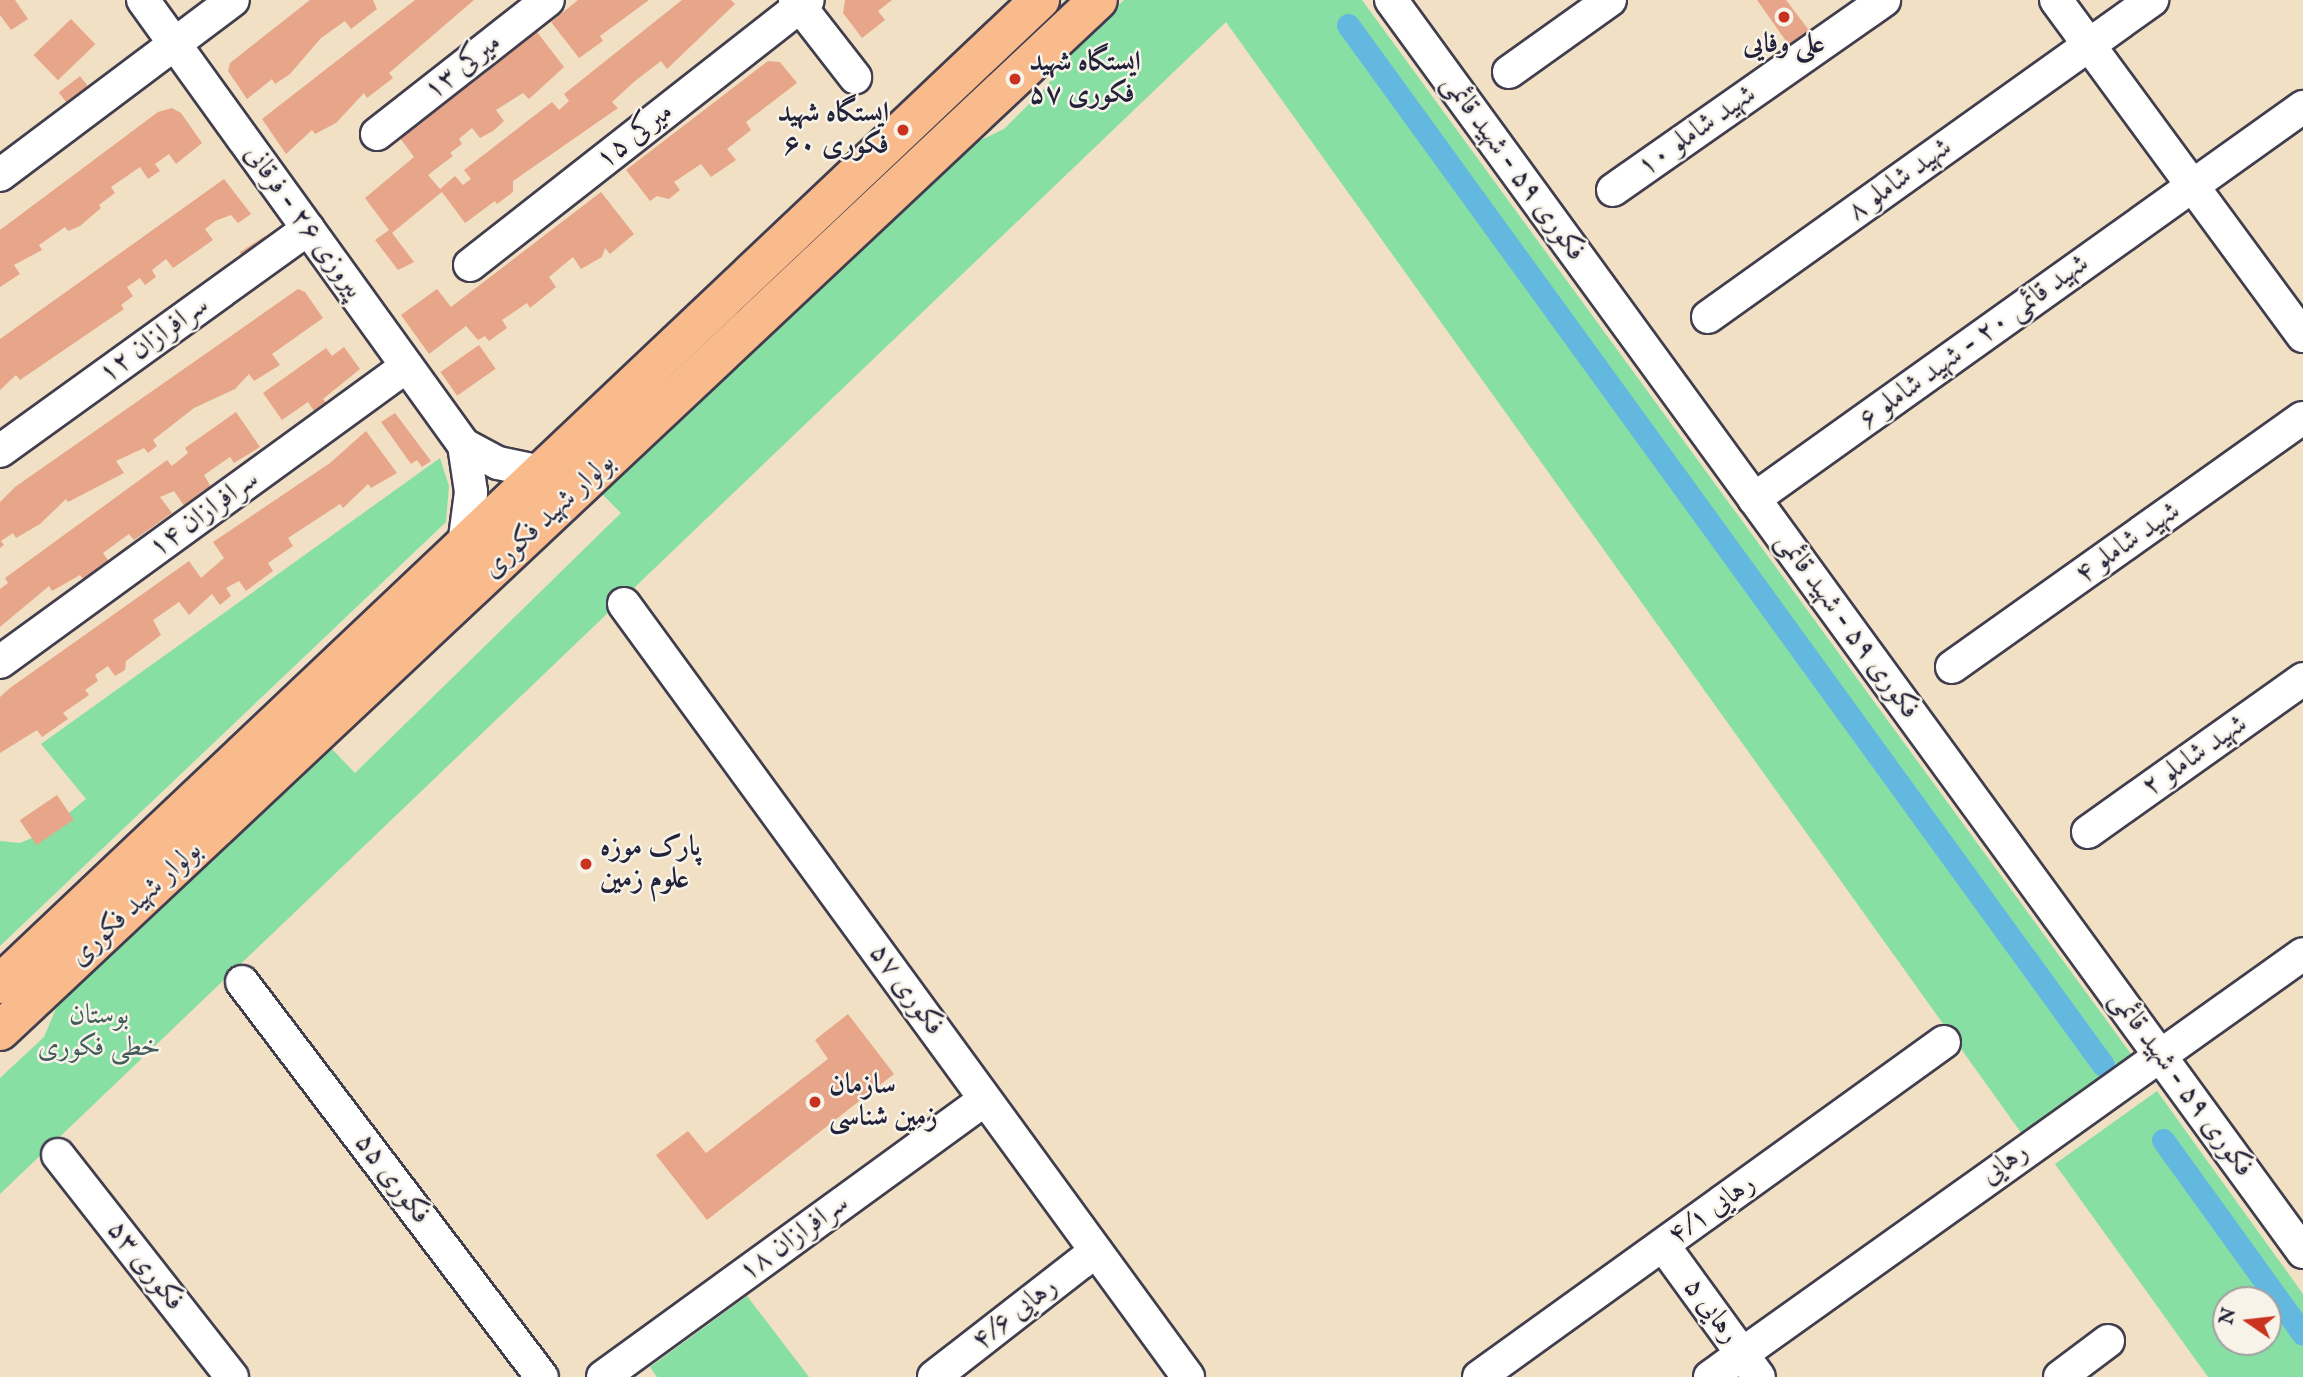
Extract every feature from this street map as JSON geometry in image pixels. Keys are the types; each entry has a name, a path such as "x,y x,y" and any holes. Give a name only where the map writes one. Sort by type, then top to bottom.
{"main road":[{"name":"بولوار شهید فکوری","path":"0,984 1040,0"},
{"name":"بولوار شهید فکوری","path":"0,1031 1098,0"}],"street":[{"name":"پیروزی ۲۶ - فرقانی","path":"143,0 464,444"},
{"path":"0,175 233,0"},
{"name":"میرکی ۱۳","path":"377,134 548,0"},
{"name":"فکوری ۵۹ - شهید قائمی","path":"1391,0 2303,1252"},
{"path":"1508,72 1611,0"},
{"name":"شهید شاملو ۱۰","path":"1613,190 1884,0"},
{"path":"2056,0 2091,43 2303,336"},
{"name":"شهید شاملو ۸","path":"1708,317 2152,0"},
{"path":"801,2 855,77"},
{"name":"میرکی ۱۵","path":"470,265 801,2"},
{"name":"شهید قائمی ۲۰ - شهید شاملو ۶","path":"1754,499 2303,107"},
{"name":"سرافرازان ۱۲","path":"0,452 308,229"},
{"name":"سرافرازان ۱۴","path":"0,662 407,366"},
{"name":"شهید شاملو ۴","path":"1952,667 2303,418"},
{"path":"464,444 498,463 541,472"},
{"path":"464,444 471,492 464,545"},
{"name":"فکوری ۵۷","path":"624,604 1188,1377"},
{"name":"شهید شاملو ۲","path":"2088,832 2303,680"},
{"name":"رهایی","path":"1710,1377 1750,1365 2159,1054 2303,954"},
{"name":"فکوری ۵۵","path":"242,982 542,1377"},
{"name":"رهایی ۴/۱","path":"1479,1377 1944,1042"},
{"name":"سرافرازان ۱۸","path":"603,1377 985,1098"},
{"name":"فکوری ۵۳","path":"58,1155 232,1377"},
{"name":"رهایی ۵","path":"1663,1245 1750,1365"},
{"name":"رهایی ۴/۶","path":"934,1377 1096,1251"},
{"path":"2060,1377 2108,1341"}],"green space":[{"name":"بوستان خطی فکوری","path":"1124,0 1362,0 2134,1058 2027,1141 1226,22 0,1194 0,1078 44,1037 58,1004 332,749 355,773 621,513 599,491 975,143 1004,129 1047,86 1070,52"},
{"path":"440,458 449,486 446,522 0,946 0,841 20,843 44,833 86,799 41,744"},
{"path":"2157,1091 2303,1294 2303,1377 2208,1377 2055,1164"},
{"path":"747,1296 809,1377 657,1377 650,1367"}],"building":[{"path":"0,0 15,0 28,19 11,30 0,15"},
{"path":"310,0 373,0 377,9 351,29 345,21 321,38 290,74 275,84 272,79 247,99 228,71 230,63"},
{"path":"415,0 474,0 389,73 393,78 367,98 364,93 336,123 315,134 312,130 286,154 262,119"},
{"path":"578,0 649,0 600,36 603,41 579,58 551,22"},
{"path":"682,0 731,0 735,4 667,69 661,61 612,102 618,108 513,181 513,192 497,204 495,201 465,223 442,192 392,233 414,262 398,270 375,240 389,230 365,198 414,157 400,138 537,32 564,67 529,99 523,93 496,110 504,121 493,131 480,138 472,128 459,139 462,144 450,153 453,156 428,175 440,189 455,176 463,185 471,179 464,170 552,102 559,110 569,101 564,94"},
{"path":"845,0 892,0 878,11 885,20 862,38 843,13"},
{"name":"علی وفایی","path":"1757,0 1786,0 1811,33 1791,48"},
{"path":"71,19 95,44 58,80 34,55"},
{"path":"768,61 780,62 797,83 746,122 751,130 727,149 736,160 711,177 701,164 674,182 680,190 669,199 657,196 650,201 626,170"},
{"path":"80,76 91,90 70,107 59,93"},
{"path":"172,108 181,113 202,143 176,164 169,154 155,164 160,171 148,179 140,167 111,187 115,193 99,205 101,208 80,226 68,231 65,227 39,245 42,250 14,265 20,274 0,287 0,230 158,112"},
{"path":"224,179 251,214 238,223 231,215 215,221 205,229 213,240 173,268 166,259 152,270 156,277 145,285 140,278 127,287 133,296 121,305 124,309 20,380 16,375 0,390 0,339"},
{"path":"601,192 634,234 610,254 605,248 602,257 581,269 573,257 549,277 556,287 530,308 527,303 502,320 507,328 489,341 485,336 478,340 466,326 429,354 401,315 437,289 451,307"},
{"path":"265,236 274,250 249,267 240,252"},
{"path":"298,289 305,292 323,318 272,354 280,365 254,381 249,374 235,389 194,408 153,440 157,446 148,453 144,448 116,461 124,473 68,502 66,499 40,524 16,538 13,533 1,541 4,545 0,548 0,502 15,487"},
{"path":"479,345 496,369 457,396 440,372"},
{"path":"344,347 360,369 323,399 327,404 322,408 314,411 308,402 282,420 263,393 326,348 332,356"},
{"path":"236,412 260,447 234,463 230,457 204,475 211,487 185,507 174,491 160,497 172,513 134,540 129,534 103,553 110,563 85,581 80,575 52,591 49,586 0,627 0,589 8,583 5,578 167,460 172,466 188,453 185,448"},
{"path":"395,413 431,461 422,467 417,460 411,464 381,422"},
{"path":"366,431 397,473 371,488 368,484 343,508 340,504 288,538 293,546 268,563 273,571 246,591 239,581 226,588 231,596 220,605 212,594 189,615 179,602 153,620 161,635 126,661 125,670 115,676 108,666 95,675 98,681 85,690 89,695 63,713 68,719 42,737 37,730 0,753 0,697 10,688 189,561 201,578 224,558 213,542 330,463"},
{"path":"57,795 74,820 36,845 20,820"},
{"name":"سازمان زمین شناسی","path":"848,1014 894,1074 707,1220 656,1155 688,1131 706,1153 828,1059 815,1040"}],"waterway":[{"path":"1348,25 2103,1065"},
{"path":"2163,1140 2303,1334"}],"place":[{"name":"علی وفایی","path":"1784,17"},
{"name":"ایستگاه شهید فکوری ۵۷","path":"1015,79"},
{"name":"ایستگاه شهید فکوری ۶۰","path":"903,130"},
{"name":"پارک موزه علوم زمین","path":"586,864"},
{"name":"سازمان زمین شناسی","path":"815,1102"}]}
